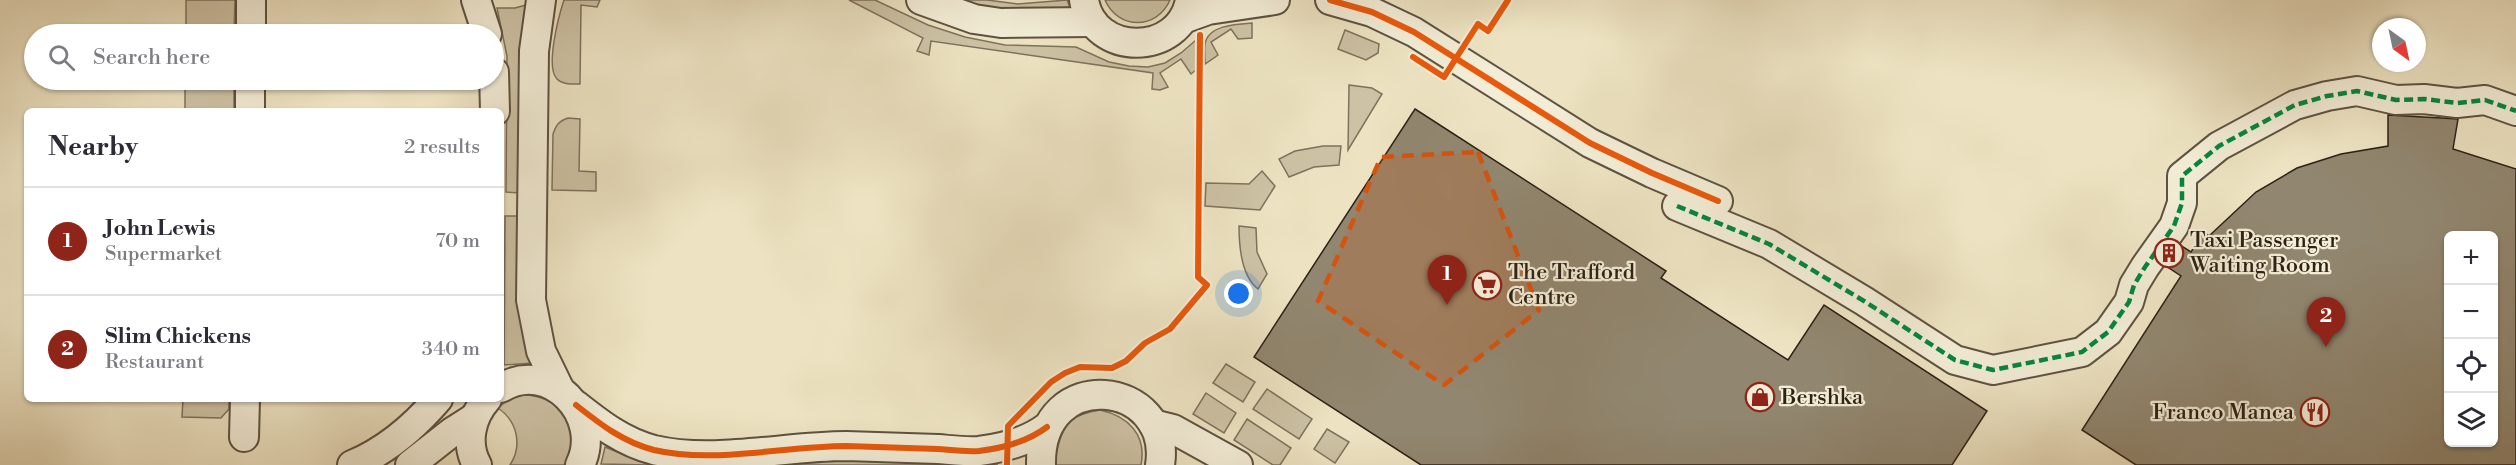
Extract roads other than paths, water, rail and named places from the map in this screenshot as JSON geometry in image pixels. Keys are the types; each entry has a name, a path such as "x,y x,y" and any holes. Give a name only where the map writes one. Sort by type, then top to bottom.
{"street":[{"path":"251,0 251,24"},
{"path":"476,0 484,24"},
{"path":"541,0 534,51 531,291 533,318 541,351 586,430 586,444 580,465"},
{"path":"921,0 974,19 1001,23 1088,11 1106,34 1121,42 1139,44 1156,41 1171,32 1187,9 1208,10 1275,0"},
{"path":"1330,0 1372,12 1414,32 1590,143 1718,201"},
{"path":"250,90 250,108"},
{"path":"494,90 495,108"},
{"path":"1677,206 1769,244 1864,301 1955,360 1993,370 2082,352 2108,332 2129,302 2134,285 2145,267 2174,226 2182,202 2182,176 2219,146 2295,105 2357,91 2396,100 2424,99 2457,103 2485,100 2516,111"},
{"path":"504,387 524,381 543,382 568,398 605,429 653,450 679,454 726,454 844,446 978,451 1020,443 1034,437 1047,427"},
{"path":"1041,465 1041,446 1047,427 1054,416 1069,403 1087,396 1106,394 1125,399 1141,409 1153,424 1160,439 1160,465"},
{"path":"244,436 245,402"},
{"path":"352,465 393,442 435,402"},
{"path":"410,465 480,409"},
{"path":"477,465 471,447 471,432 480,409"},
{"path":"1153,424 1173,429 1238,465"}],"place":[{"name":"Taxi Passenger Waiting Room","path":"2169,253"},
{"name":"The Trafford Centre","path":"1487,285"},
{"name":"John Lewis","path":"1447,305"},
{"name":"Slim Chickens","path":"2326,347"},
{"name":"Bershka","path":"1760,397"},
{"name":"Franco Manca","path":"2315,412"}]}
